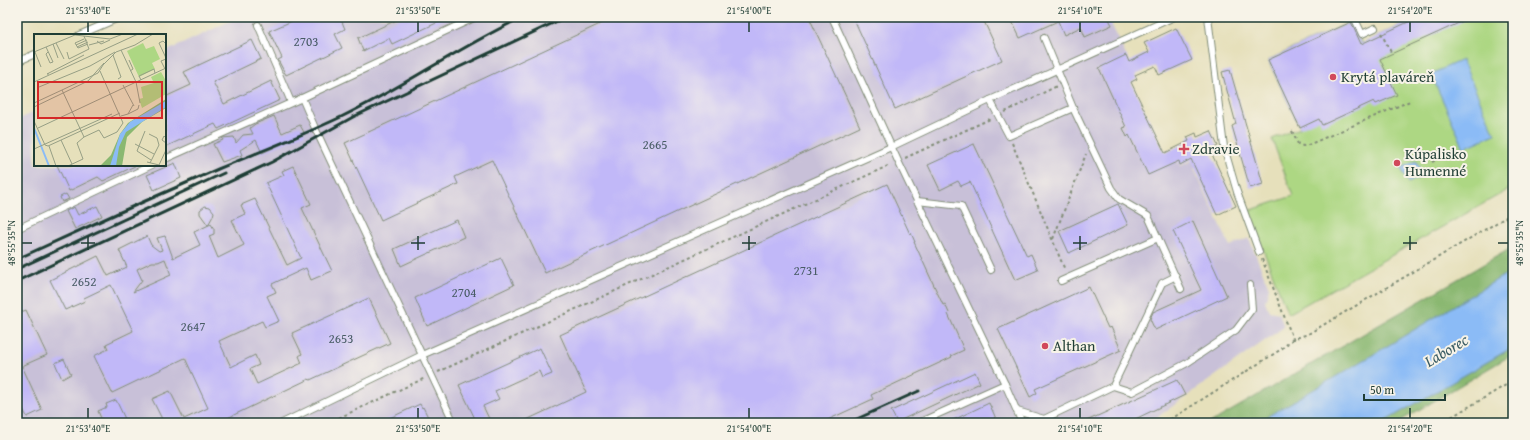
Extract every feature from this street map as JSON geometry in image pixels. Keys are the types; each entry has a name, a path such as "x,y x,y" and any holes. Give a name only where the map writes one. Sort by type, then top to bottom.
{"lane":[{"path":"82,34 121,17"},
{"path":"166,159 302,98 476,17"},
{"path":"832,17 891,147 1005,384 1022,423"},
{"path":"282,423 422,355 891,147 990,100 1174,17"},
{"path":"1208,17 1224,147 1237,192 1259,252"},
{"path":"1354,17 1362,34 1375,28"},
{"path":"258,25 291,102"},
{"path":"1044,38 1073,108 1115,193 1119,199 1148,216 1182,289"},
{"path":"19,61 34,54"},
{"path":"302,98 454,423"},
{"path":"990,100 1009,136 1073,108"},
{"path":"17,229 150,166"},
{"path":"917,201 961,206 991,270"},
{"path":"1061,282 1158,238"},
{"path":"1017,411 1044,419 1113,386 1162,283 1176,276"},
{"path":"1113,386 1132,392 1187,363 1236,330 1252,309 1250,284"},
{"path":"918,423 1005,384"}],"path":[{"path":"1382,34 1392,54"},
{"path":"328,423 998,115 1062,83"},
{"path":"1292,131 1298,144 1303,146 1308,145 1410,101"},
{"path":"1009,136 1068,278"},
{"path":"1052,240 1090,144"},
{"path":"1432,162 1448,154"},
{"path":"1165,423 1280,350 1293,339 1308,334 1513,213"},
{"path":"1259,252 1293,339"},
{"path":"1441,423 1513,381"}],"shaded area":[{"path":"239,17 1108,17 1137,79 1131,82 1170,164 1177,161 1180,166 1193,160 1196,167 1194,169 1230,246 1249,238 1269,288 1265,301 1269,311 1279,313 1284,327 1149,423 17,423 17,120 34,112 34,166 166,166 166,52"}],"green space":[{"name":"Kúpalisko Humenné","path":"1419,17 1513,17 1513,187 1288,314 1248,211 1293,196 1272,139 1300,128 1268,60 1351,22 1362,44"},
{"path":"1513,247 1513,354 1397,423 1210,423"}],"water":[{"path":"1462,60 1495,134 1464,148 1431,74"},
{"path":"1416,161 1423,176 1408,183 1401,168"},
{"name":"Laborec","path":"1513,270 1513,347 1382,423 1256,423 1361,362"}],"building":[{"path":"290,17 340,17 345,29 335,34 342,48 286,75 278,60 282,58 269,31 292,21"},
{"path":"403,17 449,17 392,44 389,38 363,51 358,38"},
{"path":"615,17 809,17 860,127 545,273 492,160 455,177 458,184 381,220 345,143"},
{"path":"853,17 982,17 1002,60 895,109"},
{"path":"1010,17 1108,17 1112,25 1085,37 1081,27 1064,35 1058,21 1020,38"},
{"name":"Krytá plaváreň","path":"1419,17 1472,17 1380,59 1397,95 1376,104 1374,101 1322,125 1319,119 1300,128 1268,60 1351,22 1361,44"},
{"path":"1176,28 1192,60 1159,75 1155,66 1135,75 1137,79 1131,82 1165,153 1189,141 1187,137 1196,133 1197,137 1211,131 1218,146 1210,150 1236,206 1217,215 1191,159 1180,165 1179,161 1148,175 1129,135 1127,137 1123,128 1126,127 1099,68 1126,55 1129,62 1149,52 1144,43"},
{"path":"252,40 261,59 213,82 224,104 271,81 280,100 218,129 215,124 166,147 166,97 191,85 184,72"},
{"path":"1230,70 1263,184 1250,188 1232,126 1236,124 1222,72"},
{"path":"274,116 282,133 300,125 305,134 262,153 256,140 240,150 242,155 222,162 213,144 223,140 222,138 234,137 236,143 243,135 253,134 250,128 255,124"},
{"path":"974,144 1027,256 1031,254 1038,270 1015,280 970,182 961,186 958,181 940,190 928,165"},
{"path":"175,163 181,178 154,190 147,175"},
{"path":"57,166 135,166 103,181 98,177 69,191"},
{"path":"293,166 311,204 302,208 332,271 311,280 306,268 272,284 276,292 267,296 279,321 265,327 262,321 219,341 231,367 255,355 259,365 250,369 257,384 302,363 299,356 302,354 292,333 369,298 390,343 310,380 309,379 217,423 164,423 152,399 170,391 184,419 208,408 185,358 112,393 94,356 108,349 106,344 133,331 111,285 84,298 85,301 65,310 50,280 98,256 108,276 127,267 119,250 147,236 151,245 159,251 162,250 157,238 165,236 173,258 200,245 194,232 211,224 214,229 214,234 209,236 218,258 244,245 232,220 245,214 241,205 255,199 287,265 301,258 266,183 284,175 282,171","holes":["165,259 171,275 133,292 142,280 137,269 152,262 158,262"]},
{"path":"887,184 910,234 911,233 943,305 945,304 964,350 871,395 873,399 821,423 520,423 586,392 560,335"},
{"path":"66,194 69,199 62,202 60,197"},
{"path":"1118,204 1128,225 1069,253 1059,231"},
{"path":"97,206 102,216 75,229 66,211 74,207 78,215"},
{"path":"205,206 210,207 214,212 208,225 200,214 200,210"},
{"path":"457,220 464,237 401,266 394,249"},
{"path":"1193,221 1227,296 1155,330 1150,319 1153,312 1201,290 1173,231"},
{"path":"501,258 514,285 427,326 415,298"},
{"name":"Althan","path":"1089,287 1108,328 1111,327 1121,350 1035,389 1037,393 1030,397 998,329"},
{"path":"26,310 47,355 22,366 42,410 27,417 17,397 17,314"},
{"path":"540,348 552,374 542,378 539,371 495,391 499,399 483,406 491,423 477,423 459,385"},
{"path":"64,359 71,374 62,379 55,363"},
{"path":"975,372 980,383 897,422 891,411"},
{"path":"1177,380 1185,395 1127,423 1082,423"},
{"path":"116,400 127,423 103,423 98,411 107,407 106,404"},
{"path":"989,403 998,423 947,423"},
{"path":"420,404 431,423 379,423"}],"railway":[{"path":"17,259 218,169 341,117 387,93 500,28 523,17"},
{"path":"17,281 272,162 353,117 566,17"},
{"path":"17,269 224,173"},
{"path":"848,423 919,391"}],"place":[{"name":"Krytá plaváreň","path":"1333,77"},
{"name":"Zdravie","path":"1184,149"},
{"name":"Kúpalisko Humenné","path":"1397,163"},
{"name":"Althan","path":"1045,346"}]}
